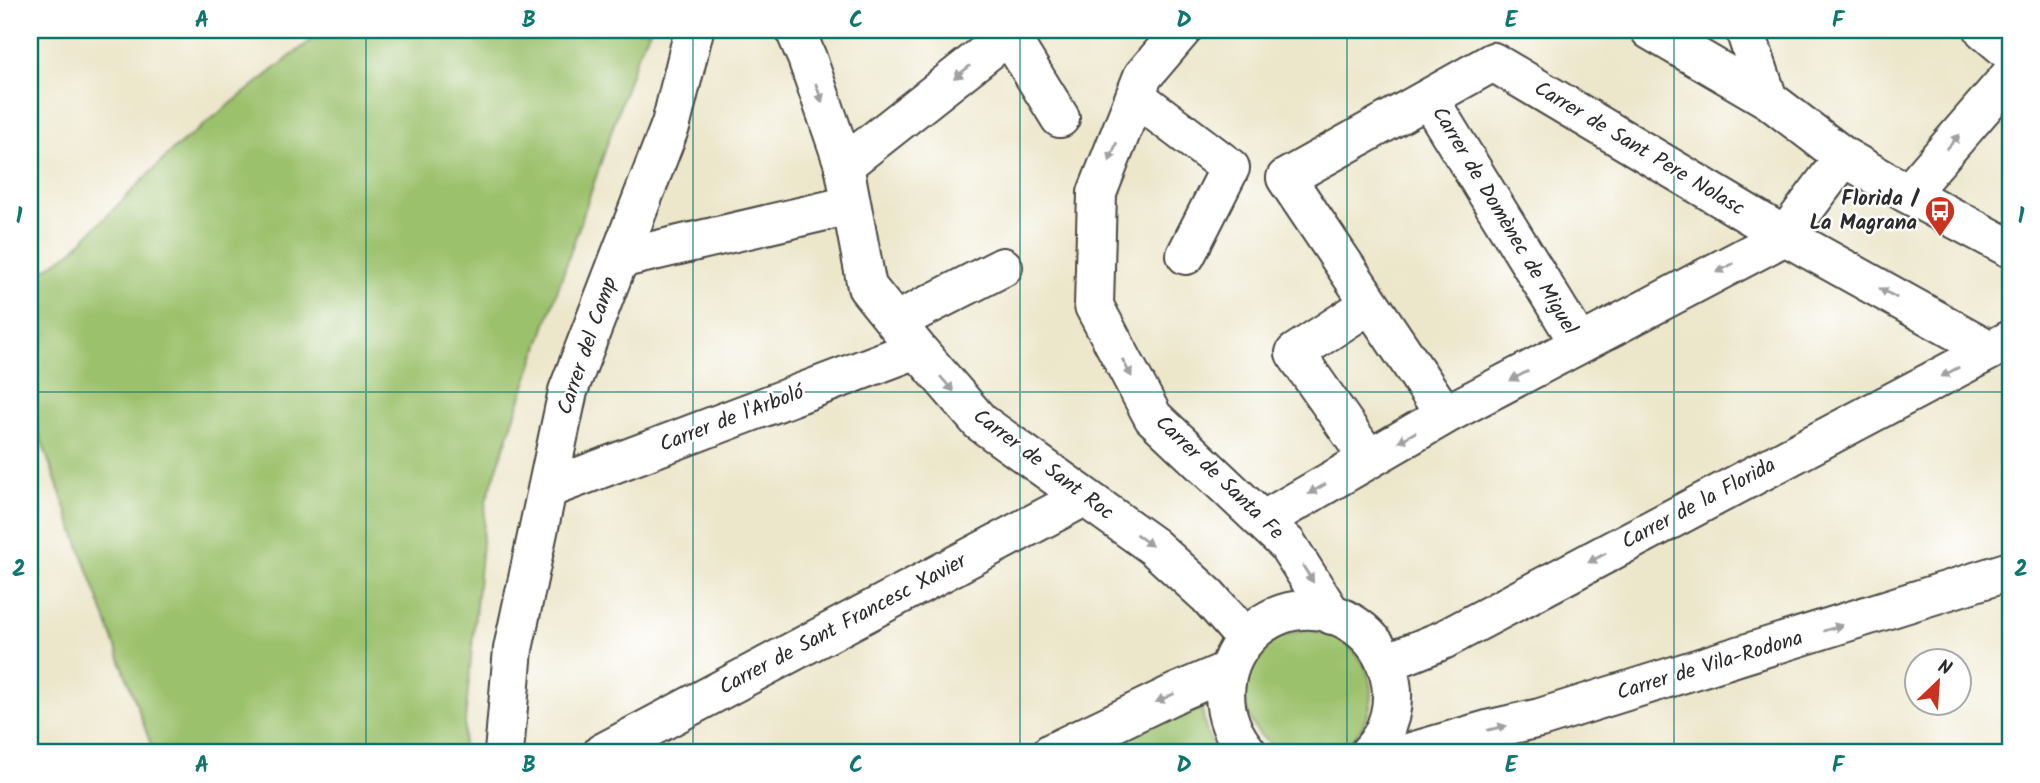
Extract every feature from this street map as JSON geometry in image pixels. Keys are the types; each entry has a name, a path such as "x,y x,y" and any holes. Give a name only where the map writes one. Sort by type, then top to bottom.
{"street":[{"name":"Carrer del Camp","path":"504,753 513,649 568,391 671,124 694,30"},
{"name":"Carrer de Sant Roc","path":"795,30 844,165 867,287 980,422 1153,546 1208,596 1237,655"},
{"name":"Carrer de Santa Fe","path":"1182,30 1143,76 1097,193 1094,306 1153,417 1264,520 1292,550 1332,615"},
{"path":"1650,30 1768,99 1844,157 2010,248"},
{"path":"1984,30 2010,52"},
{"path":"844,165 1012,32 1060,118"},
{"path":"1755,36 1768,99"},
{"name":"Carrer de Sant Pere Nolasc","path":"1429,99 1493,62 1785,236 2000,345"},
{"path":"1908,194 2010,76"},
{"path":"1135,96 1230,168 1186,255"},
{"path":"1429,99 1286,178 1445,415"},
{"name":"Carrer de Domènec de Miguel","path":"1429,99 1579,344"},
{"path":"1264,520 1445,415 1785,236 1844,157"},
{"path":"619,259 851,205"},
{"name":"Carrer de l'Arboló","path":"547,489 906,336 1003,267"},
{"path":"1369,459 1295,353 1370,304"},
{"name":"Carrer de la Florida","path":"1389,672 1443,640 2000,345"},
{"name":"Carrer de Sant Francesc Xavier","path":"603,753 653,742 1084,497"},
{"name":"Carrer de Vila-Rodona","path":"1415,752 1491,729 1540,718 2010,571"},
{"path":"1248,753 1230,727 1225,709 1224,690 1237,655 1260,626 1276,617 1294,612 1314,611 1349,622 1365,633 1377,647 1389,672 1415,752"},
{"path":"1051,753 1178,692 1237,655"},
{"path":"1369,753 1382,736 1389,719 1392,700 1389,672"}],"green space":[{"path":"324,30 650,30 637,56 486,501 462,753 154,753 30,409 30,280 72,251 175,148"},
{"path":"1308,631 1332,636 1352,650 1366,670 1371,694 1366,718 1352,738 1332,752 1308,757 1284,752 1264,738 1250,718 1245,694 1250,670 1264,650 1284,636"},
{"path":"1200,700 1207,734 1218,753 1086,753"}],"place":[{"name":"Florida / La Magrana","path":"1940,238"}]}
